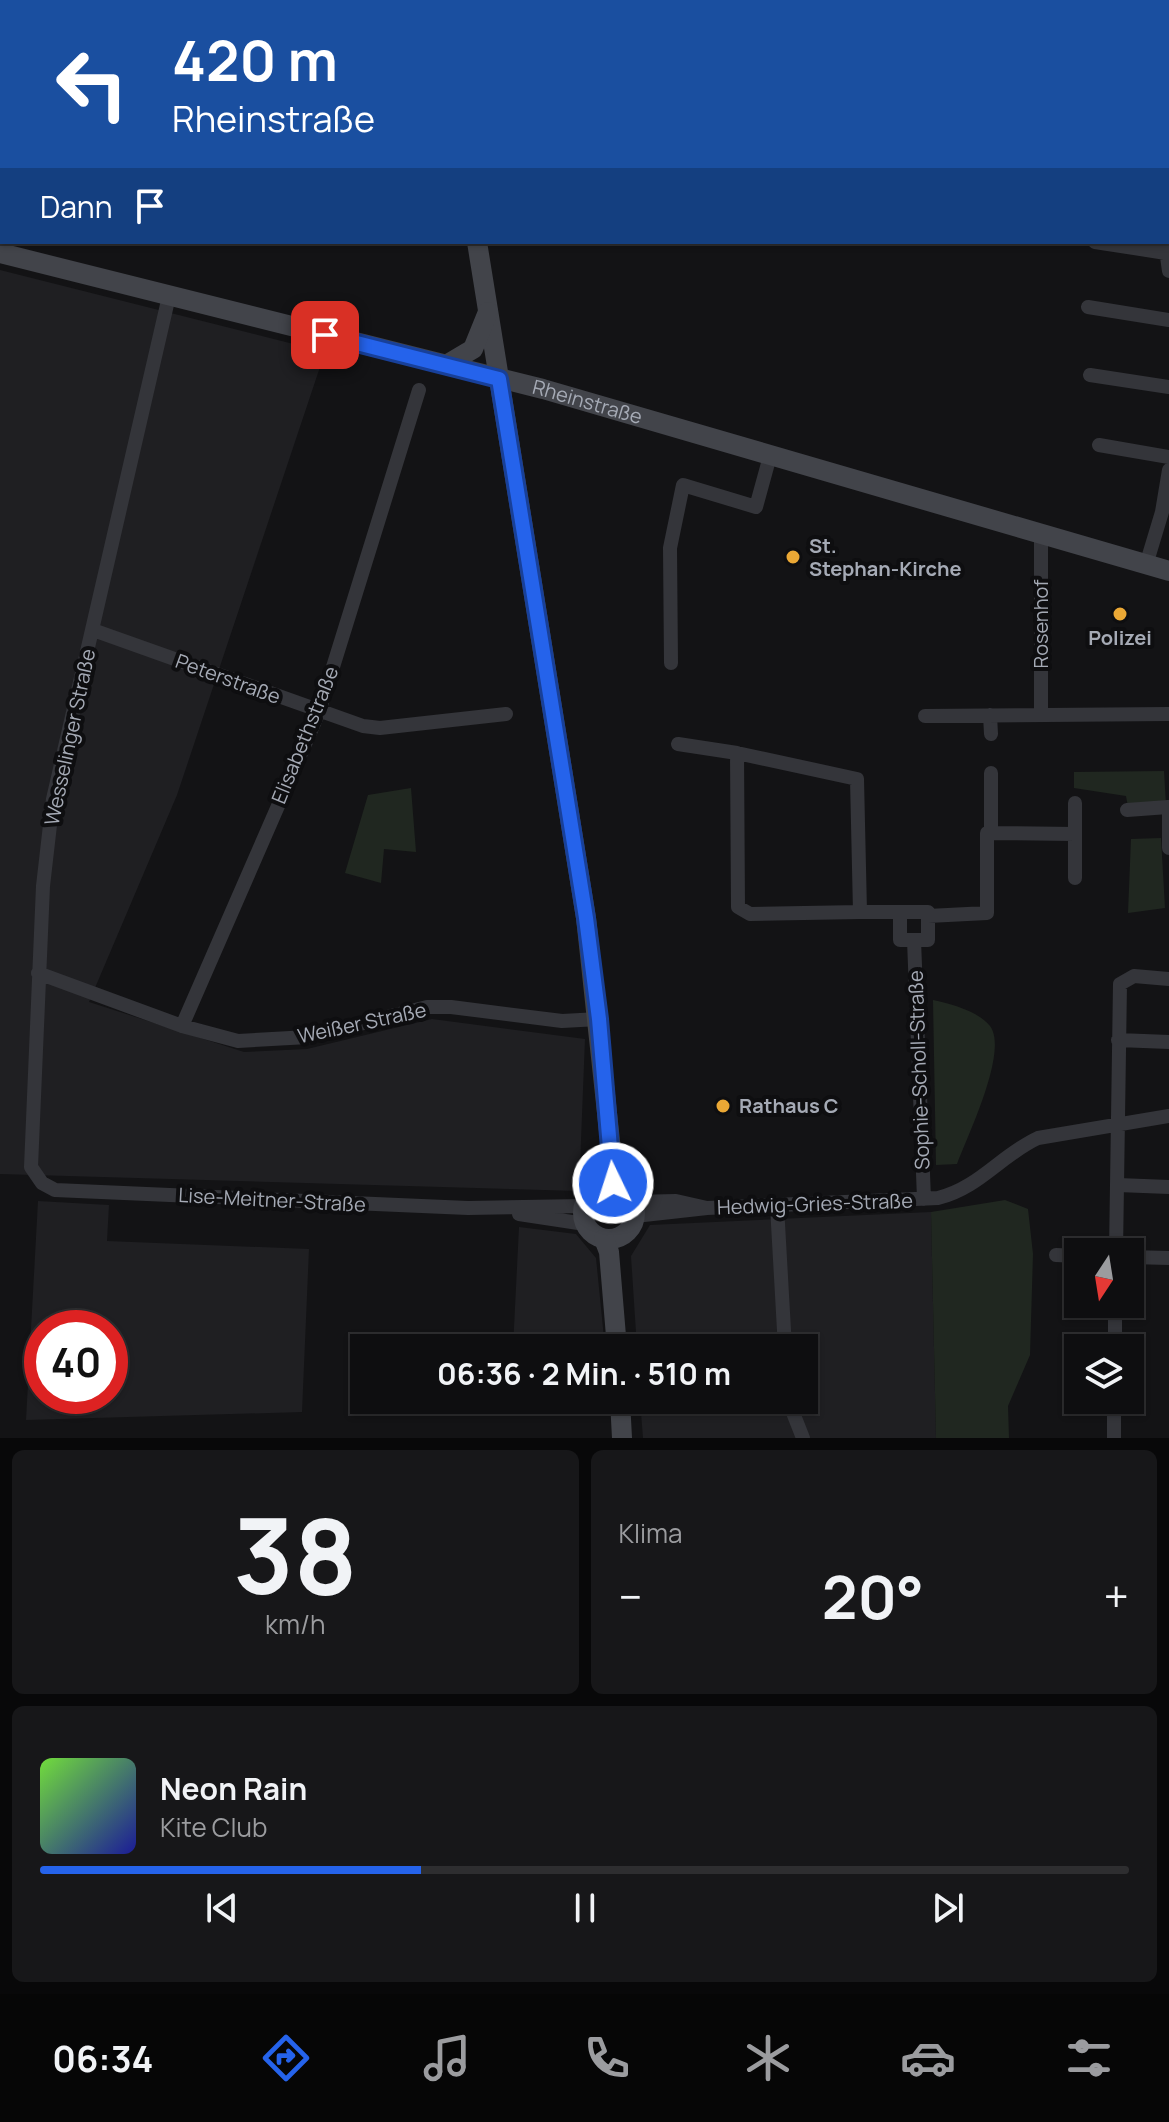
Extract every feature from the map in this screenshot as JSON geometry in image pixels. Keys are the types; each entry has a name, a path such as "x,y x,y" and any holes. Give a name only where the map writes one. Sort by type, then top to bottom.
{"street":[{"path":"477,244 599,1019 604,1105 591,1233 614,1237"},
{"path":"1118,244 1165,248 1169,271"},
{"name":"Rheinstraße","path":"0,253 499,379 1169,571"},
{"name":"Wesselinger Straße","path":"42,1183 31,1167 30,1149 43,886 53,799 169,296"},
{"path":"1088,307 1169,320"},
{"path":"446,365 473,349 489,308"},
{"path":"1090,375 1169,387"},
{"name":"Elisabethstraße","path":"182,1026 319,712 419,390"},
{"path":"1099,445 1169,457"},
{"path":"671,663 670,548 683,485 756,507 770,456"},
{"path":"1146,565 1162,512 1169,470"},
{"name":"Rosenhof","path":"1041,535 1041,714"},
{"name":"Peterstraße","path":"93,630 319,712 380,728 506,714"},
{"path":"925,716 1169,714"},
{"path":"990,715 991,734"},
{"path":"678,744 737,753 857,779 860,912"},
{"path":"737,753 738,907 750,914 928,912 928,916 987,913 987,833 1075,834"},
{"path":"991,773 991,833"},
{"path":"1075,803 1075,878"},
{"path":"1127,810 1169,807 1169,848"},
{"name":"Sophie-Scholl-Straße","path":"900,912 900,940 928,940 928,916"},
{"name":"Sophie-Scholl-Straße","path":"914,940 924,1199"},
{"name":"Weißer Straße","path":"38,973 182,1026 238,1041 308,1037 427,1007 451,1007 562,1021 599,1019"},
{"path":"1116,1238 1120,984 1134,976 1169,979"},
{"path":"1118,1040 1169,1042"},
{"name":"Hedwig-Gries-Straße","path":"634,1209 924,1199 968,1189 1019,1147 1038,1138 1169,1116"},
{"name":"Lise-Meitner-Straße","path":"42,1183 55,1190 70,1191 503,1209 595,1202"},
{"path":"1118,1185 1169,1187"},
{"path":"595,1202 634,1209 614,1237 616,1334"},
{"path":"777,1206 784,1334"},
{"path":"1056,1255 1064,1255"},
{"path":"1144,1257 1169,1258"},
{"path":"621,1414 622,1438"},
{"path":"794,1414 803,1438"},
{"path":"1114,1414 1114,1438"}],"shaded area":[{"path":"0,270 325,352 177,795 89,1002 244,1052 307,1049 432,1019 585,1039 579,1191 0,1174"},
{"path":"1164,771 1166,805 1128,807 1126,796 1074,788 1074,772"},
{"path":"411,788 416,852 384,849 381,883 345,873 368,795"},
{"path":"1161,838 1165,908 1128,913 1131,839"},
{"path":"933,1000 979,1016 990,1026 994,1038 991,1074 957,1164 936,1165"},
{"path":"1005,1200 1028,1209 1033,1254 1030,1355 1008,1406 1009,1438 936,1438 931,1212"},
{"path":"38,1201 109,1205 107,1241 309,1249 302,1412 26,1420 26,1414 128,1414 128,1310 32,1310"},
{"path":"931,1212 936,1438 643,1438 641,1414 818,1414 818,1334 636,1334 631,1256 650,1225"},
{"path":"519,1227 576,1234 596,1258 604,1334 514,1334"}],"place":[{"name":"St. Stephan-Kirche","path":"793,557"},
{"name":"Polizei","path":"1120,614"},
{"name":"Rathaus C","path":"723,1106"}],"route":[{"path":"325,335 499,379 586,918 599,1019 613,1183"}]}
